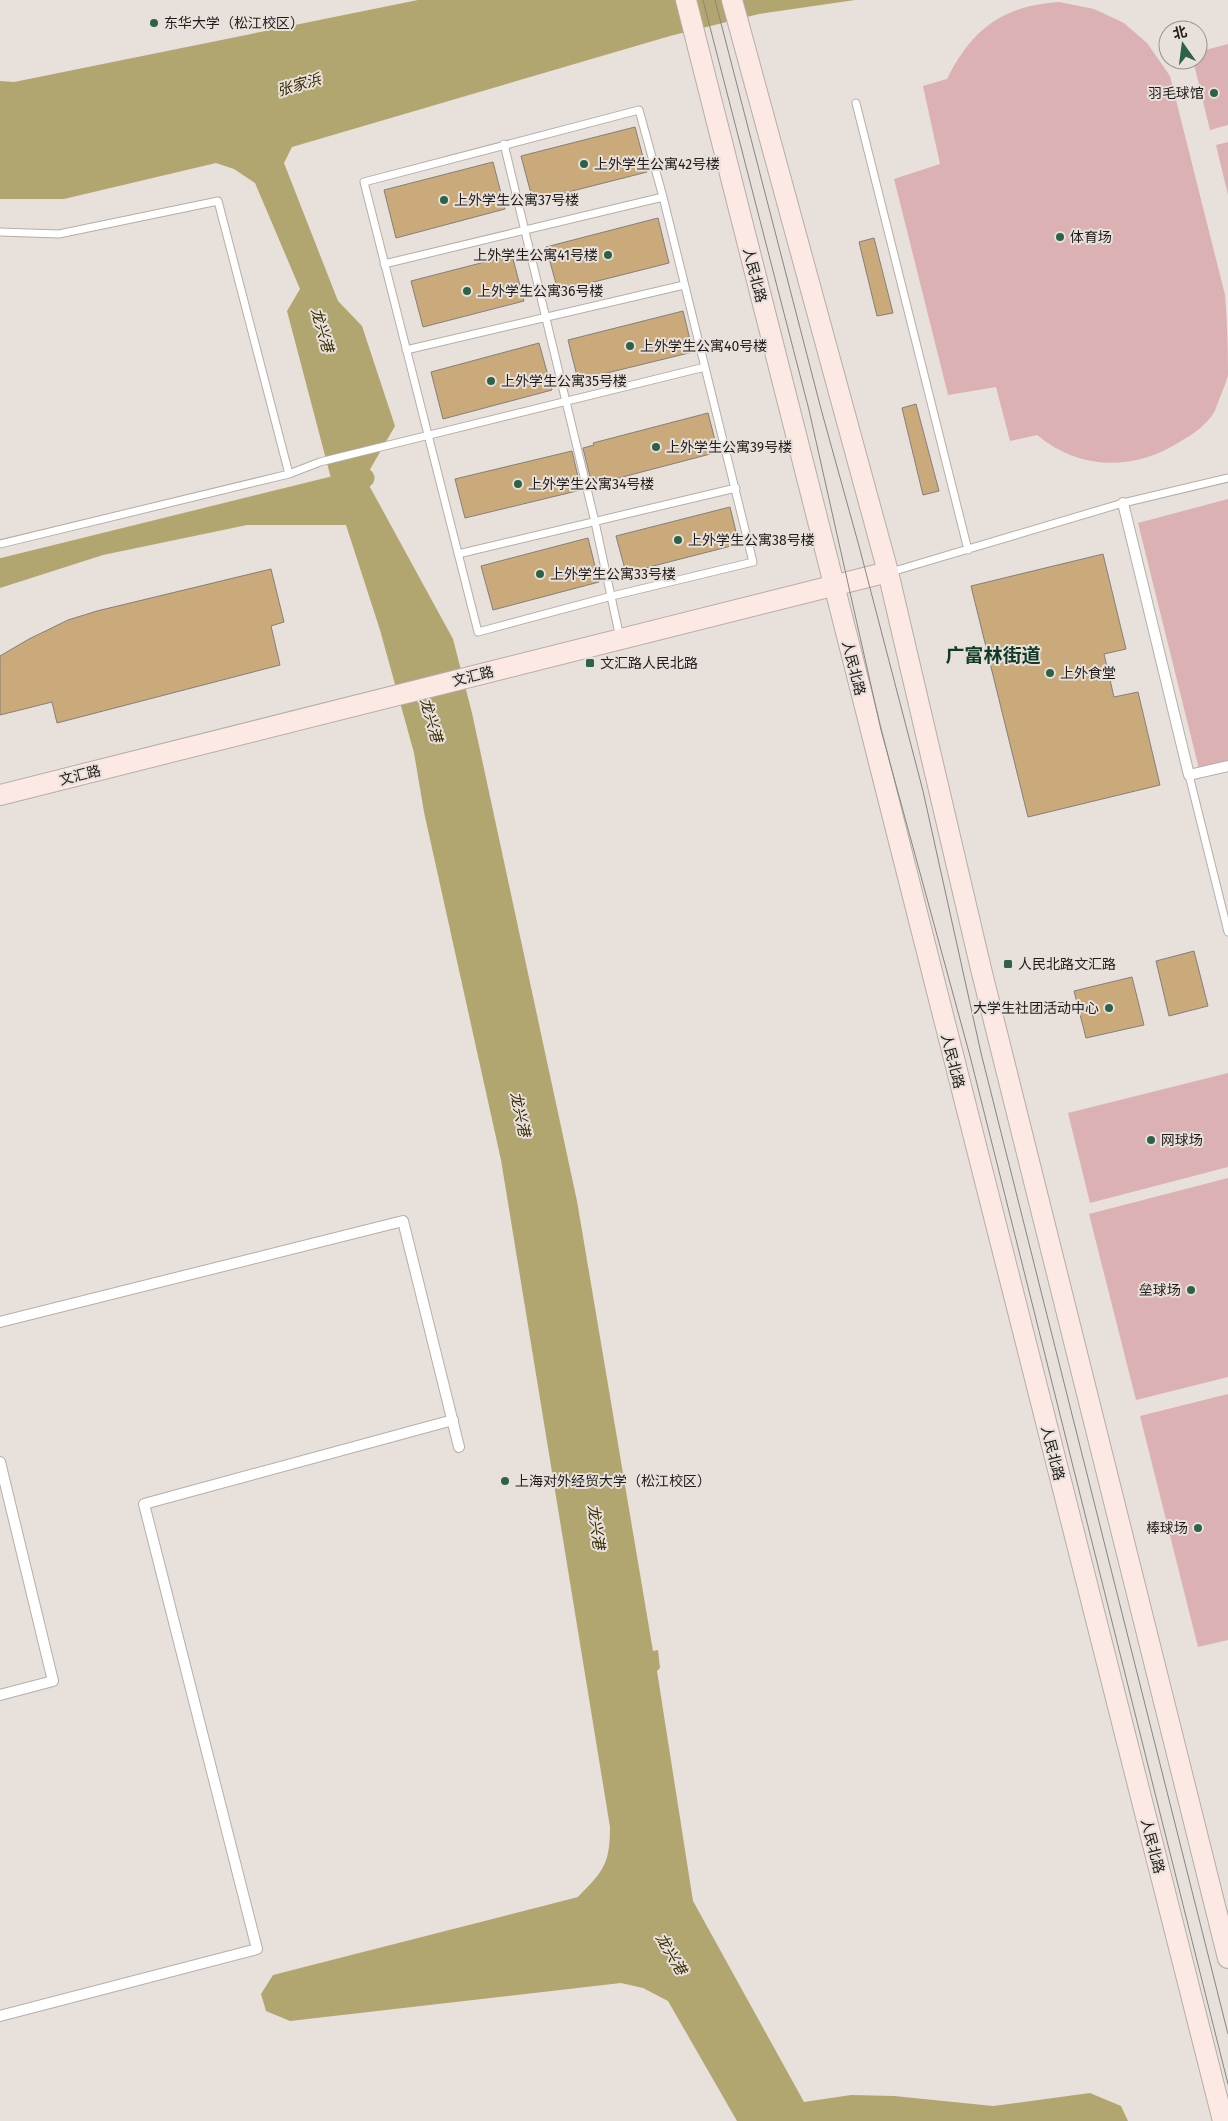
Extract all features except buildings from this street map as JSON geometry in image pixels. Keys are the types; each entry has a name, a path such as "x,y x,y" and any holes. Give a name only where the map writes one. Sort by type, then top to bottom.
{"main road":[{"name":"人民北路","path":"686,0 1223,2121"},
{"path":"732,0 888,572 984,978 1228,1958"},
{"name":"文汇路","path":"0,795 888,572"}],"street":[{"path":"1123,503 1189,776 1228,766"},
{"path":"0,1322 403,1221 459,1447"},
{"path":"0,2016 257,1949 144,1504 453,1420"},
{"path":"0,1462 53,1681 0,1695"}],"lane":[{"path":"856,102 968,550"},
{"path":"639,110 663,197 753,562 612,596 478,632 364,182 639,110"},
{"path":"504,144 595,522 620,639"},
{"path":"384,264 663,197"},
{"path":"0,232 59,234 218,201 289,474"},
{"path":"406,350 684,285"},
{"path":"0,544 289,474 320,462 705,367"},
{"path":"888,572 1123,503 1228,478"},
{"path":"458,554 736,488"},
{"path":"1189,776 1228,932"}],"shaded area":[{"name":"体育场","path":"1059,2 1094,9 1124,23 1147,43 1158,59 1158,70 1166,70 1170,76 1225,295 1228,375 1214,412 1203,426 1181,441 1145,458 1127,462 1089,461 1054,447 1037,435 1010,441 996,387 948,395 894,179 940,164 923,86 947,79 967,46 991,23 1005,15 1039,4"},
{"name":"羽毛球馆","path":"1228,44 1228,125 1210,130 1195,70 1208,70 1208,49"},
{"path":"1228,142 1228,195 1216,145"},
{"path":"1228,499 1228,762 1199,769 1138,523"},
{"name":"网球场","path":"1228,1073 1228,1167 1090,1203 1068,1113"},
{"name":"垒球场","path":"1228,1178 1228,1377 1136,1400 1089,1214"},
{"name":"棒球场","path":"1228,1394 1228,1640 1198,1647 1140,1416"}],"water":[{"path":"418,0 855,0 759,14 670,36 292,147 284,163 338,301 362,326 395,426 365,478 453,639 472,713 577,1201 653,1651 658,1650 660,1668 657,1671 693,1901 804,2102 851,2095 894,2096 993,2106 1090,2093 1121,2106 1128,2121 737,2121 668,2001 643,1988 621,1983 290,2021 266,2011 261,1994 273,1975 578,1897 594,1880 603,1866 609,1850 610,1827 501,1160 424,812 414,753 380,630 346,525 247,525 103,555 0,588 0,570 333,486 287,311 300,289 255,183 234,169 216,163 64,199 0,199 0,81 14,82"}],"waterway":[{"path":"0,568 365,478"}],"tram line":[{"path":"703,0 809,410 881,730 970,1056 1228,2084"},
{"path":"715,0 923,791 981,1053 1228,2034"}],"place":[{"name":"东华大学（松江校区）","path":"154,23"},
{"name":"羽毛球馆","path":"1214,93"},
{"name":"上外学生公寓42号楼","path":"584,164"},
{"name":"上外学生公寓37号楼","path":"444,200"},
{"name":"体育场","path":"1060,237"},
{"name":"上外学生公寓41号楼","path":"608,255"},
{"name":"上外学生公寓36号楼","path":"467,291"},
{"name":"上外学生公寓40号楼","path":"630,346"},
{"name":"上外学生公寓35号楼","path":"491,381"},
{"name":"上外学生公寓39号楼","path":"656,447"},
{"name":"上外学生公寓34号楼","path":"518,484"},
{"name":"上外学生公寓38号楼","path":"678,540"},
{"name":"上外学生公寓33号楼","path":"540,574"},
{"name":"文汇路人民北路","path":"590,663"},
{"name":"上外食堂","path":"1050,673"},
{"name":"人民北路文汇路","path":"1008,964"},
{"name":"大学生社团活动中心","path":"1109,1008"},
{"name":"网球场","path":"1151,1140"},
{"name":"垒球场","path":"1191,1290"},
{"name":"上海对外经贸大学（松江校区）","path":"505,1481"},
{"name":"棒球场","path":"1198,1528"}],"district":[{"name":"广富林街道","path":"993,655"}],"water label":[{"name":"张家浜","path":"299,85"},
{"name":"龙兴港","path":"322,330"},
{"name":"龙兴港","path":"431,720"},
{"name":"龙兴港","path":"520,1114"},
{"name":"龙兴港","path":"596,1527"},
{"name":"龙兴港","path":"671,1954"}]}
